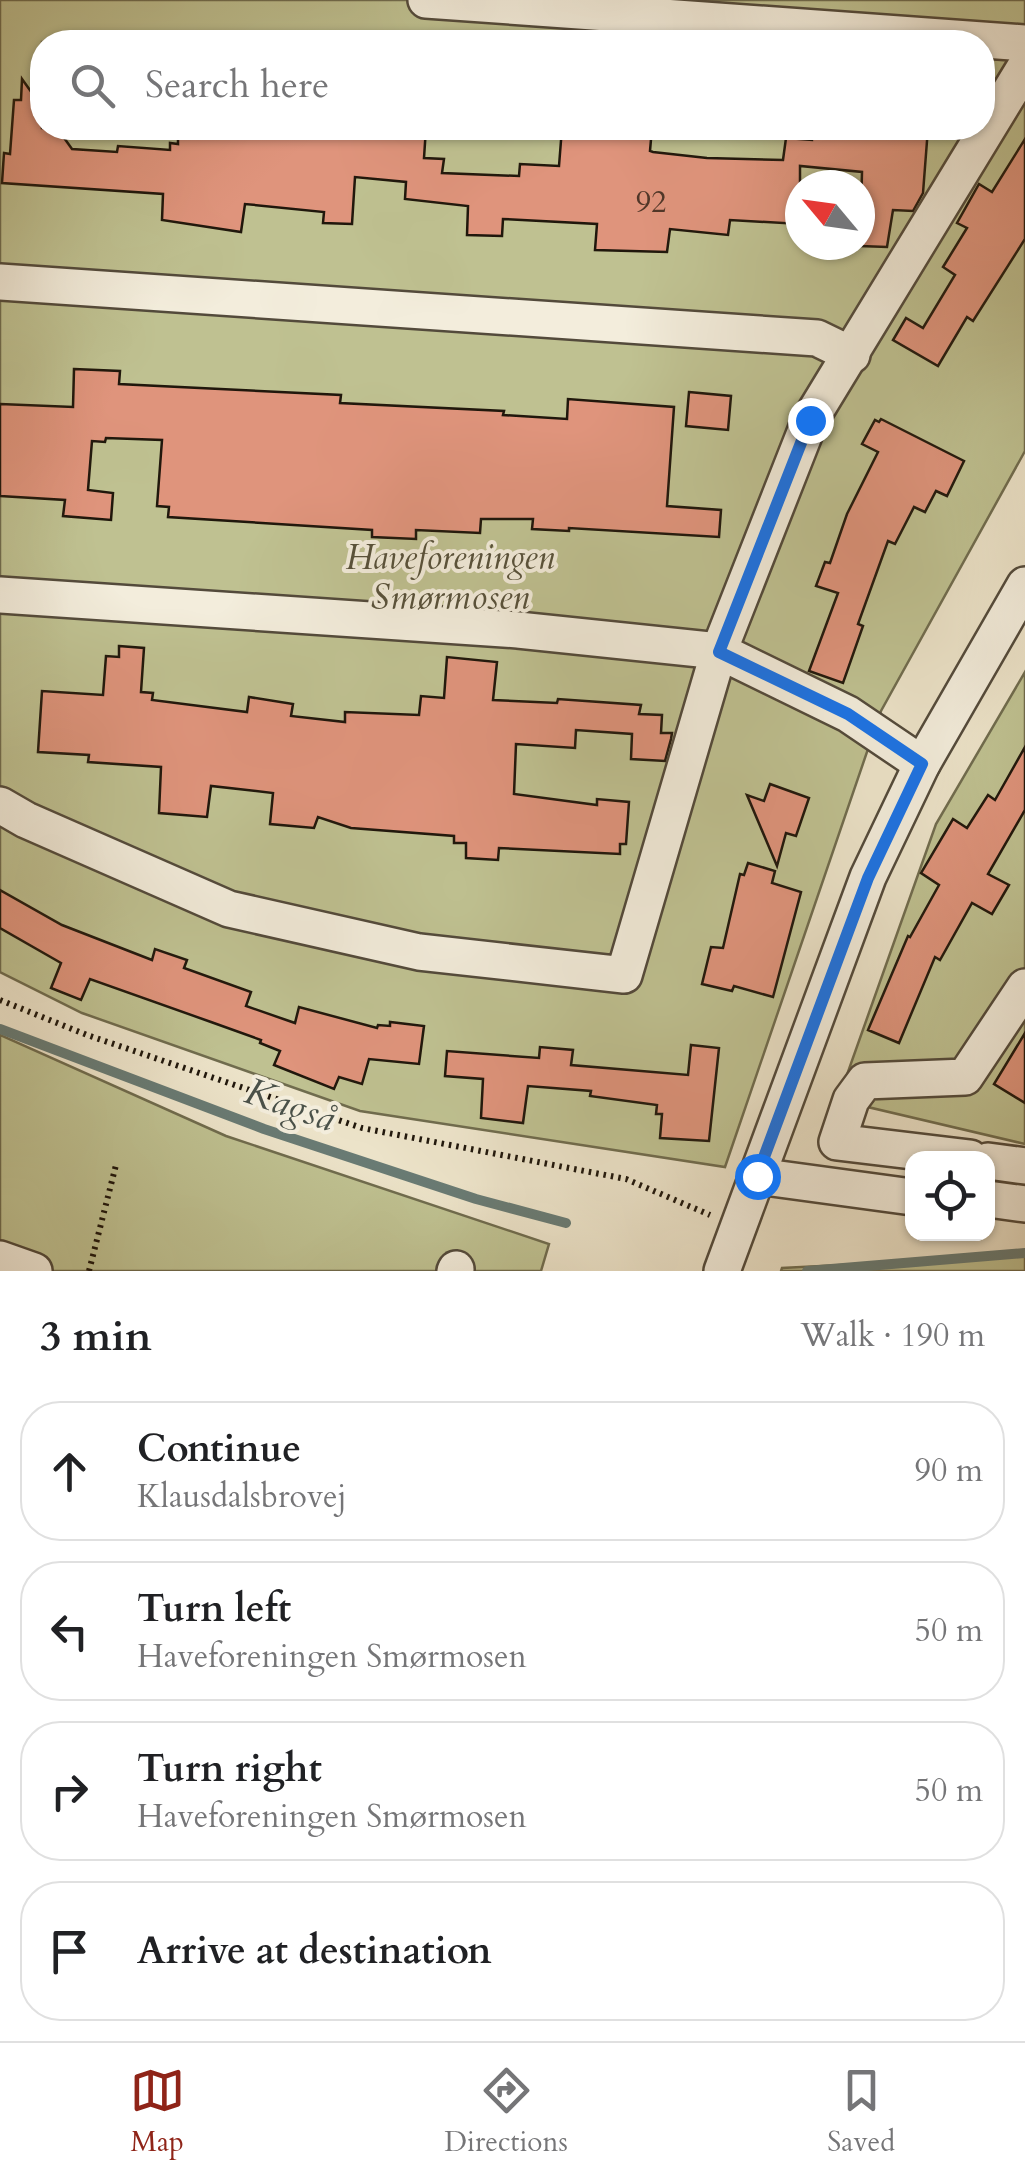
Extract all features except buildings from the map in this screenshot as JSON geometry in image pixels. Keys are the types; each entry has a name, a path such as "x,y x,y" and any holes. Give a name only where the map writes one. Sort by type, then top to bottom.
{"street":[{"path":"426,0 834,30"},
{"path":"995,42 1025,44"},
{"path":"995,117 1025,67"},
{"path":"0,804 26,820 229,909 418,952 624,975 719,652 810,420 981,140"},
{"path":"0,282 817,338 852,355"},
{"path":"722,1271 868,878 922,764 1025,584"},
{"path":"0,595 518,630 719,652 848,714 922,764"},
{"path":"1004,1201 997,1162 837,1142 851,1100 864,1081 965,1077 1025,987"},
{"path":"757,1176 905,1195"},
{"path":"0,1259 34,1271"}],"path":[{"path":"0,1000 87,1035 362,1128 626,1180 740,1226"},
{"path":"89,1271 116,1165"}],"green space":[{"name":"Haveforeningen Smørmosen","path":"0,0 1025,0 1025,451 881,711 725,1167 360,1111 82,1013 0,972"},
{"path":"1025,672 1025,1144 838,1100 936,824"},
{"path":"0,1035 226,1136 549,1244 541,1271 0,1271"},
{"path":"1025,1256 1025,1271 781,1271 782,1268"}],"waterway":[{"name":"Kagså","path":"0,1029 264,1129 476,1199 566,1223"},
{"name":"Kagså","path":"807,1271 1025,1253"}],"route":[{"path":"757,1176 868,878 922,764 848,714 719,652 810,420"}]}
